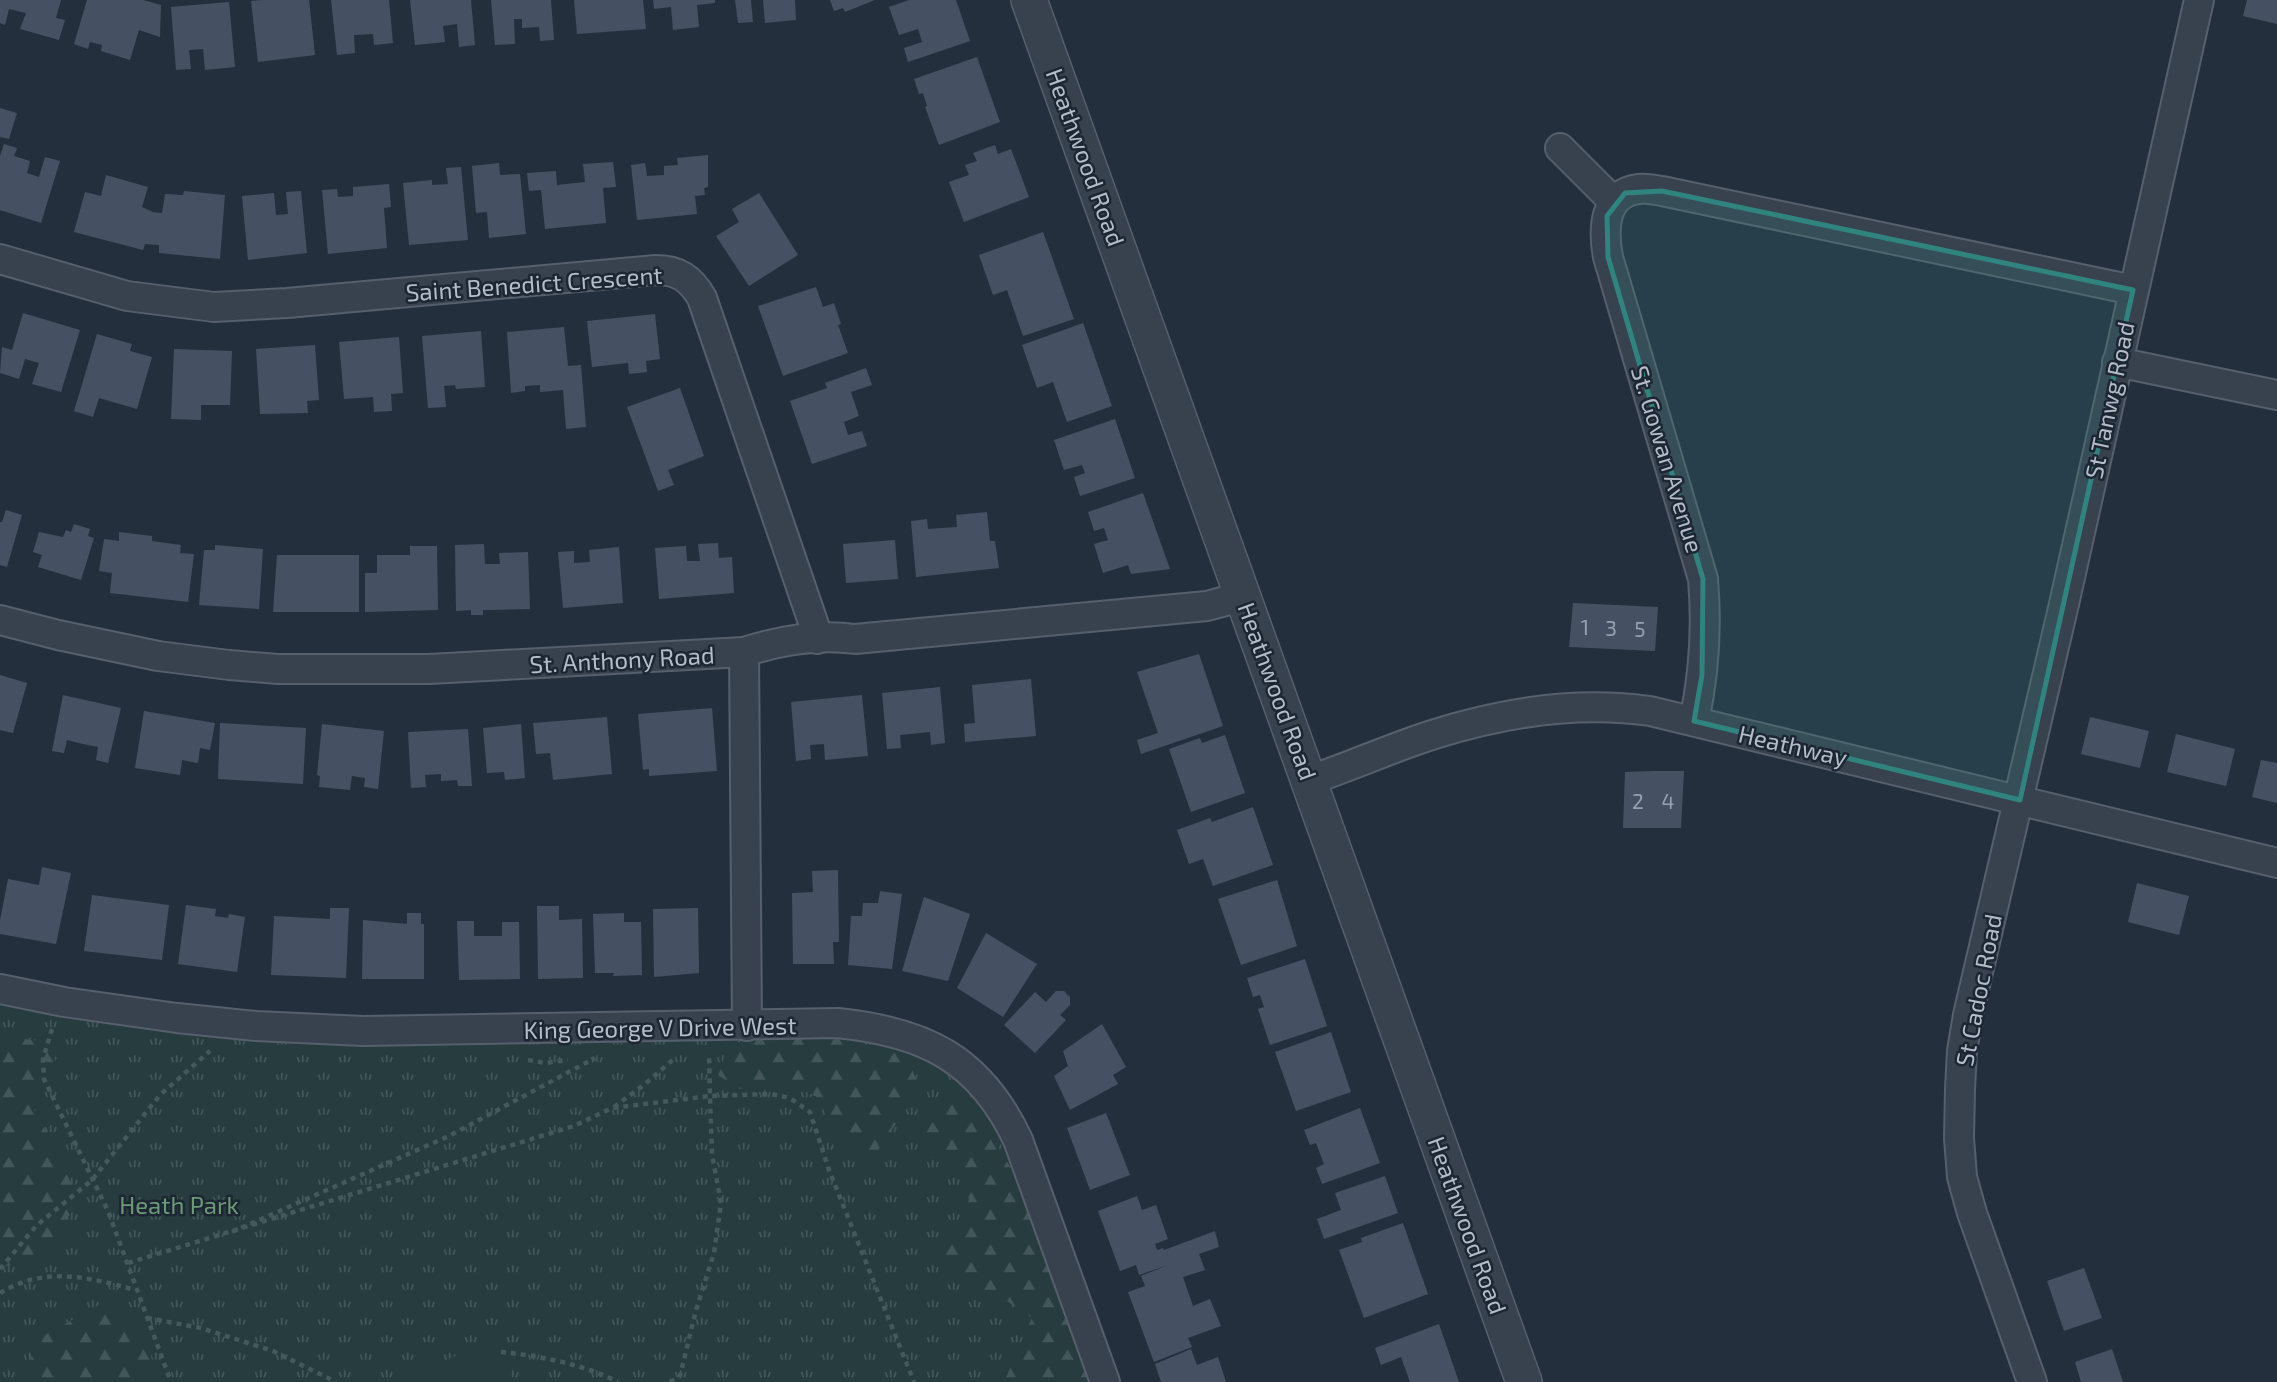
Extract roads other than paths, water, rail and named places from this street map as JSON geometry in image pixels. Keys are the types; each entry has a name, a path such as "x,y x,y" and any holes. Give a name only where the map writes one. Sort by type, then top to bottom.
{"street":[{"name":"Heathwood Road","path":"1029,0 1524,1382"},
{"name":"St Tanwg Road","path":"2020,800 2199,0"},
{"path":"1560,148 1614,202 1625,193 1640,189 1662,191 2133,290"},
{"name":"St. Gowan Avenue","path":"1614,202 1607,216 1604,235 1608,257 1703,579 1706,609 1702,675 1693,721"},
{"name":"Saint Benedict Crescent","path":"0,259 127,296 214,306 287,303 656,270 680,274 693,283 702,298 817,639"},
{"path":"2117,362 2277,395"},
{"name":"St. Anthony Road","path":"0,620 69,638 158,656 278,668 470,667 744,652 771,643 842,637 855,639 1207,606 1244,596"},
{"path":"744,652 747,1026"},
{"name":"Heathway","path":"1310,780 1433,735 1503,716 1577,707 1616,706 1693,721 2277,863"},
{"name":"St Cadoc Road","path":"2020,800 1968,1015 1962,1051 1959,1138 1962,1177 1972,1213 2032,1382"},
{"name":"King George V Drive West","path":"0,989 64,1002 256,1026 363,1031 838,1023 877,1027 906,1034 935,1047 952,1059 988,1089 1005,1113 1018,1140 1105,1382"}],"park label":[{"name":"Heath Park","path":"179,1204"}]}
